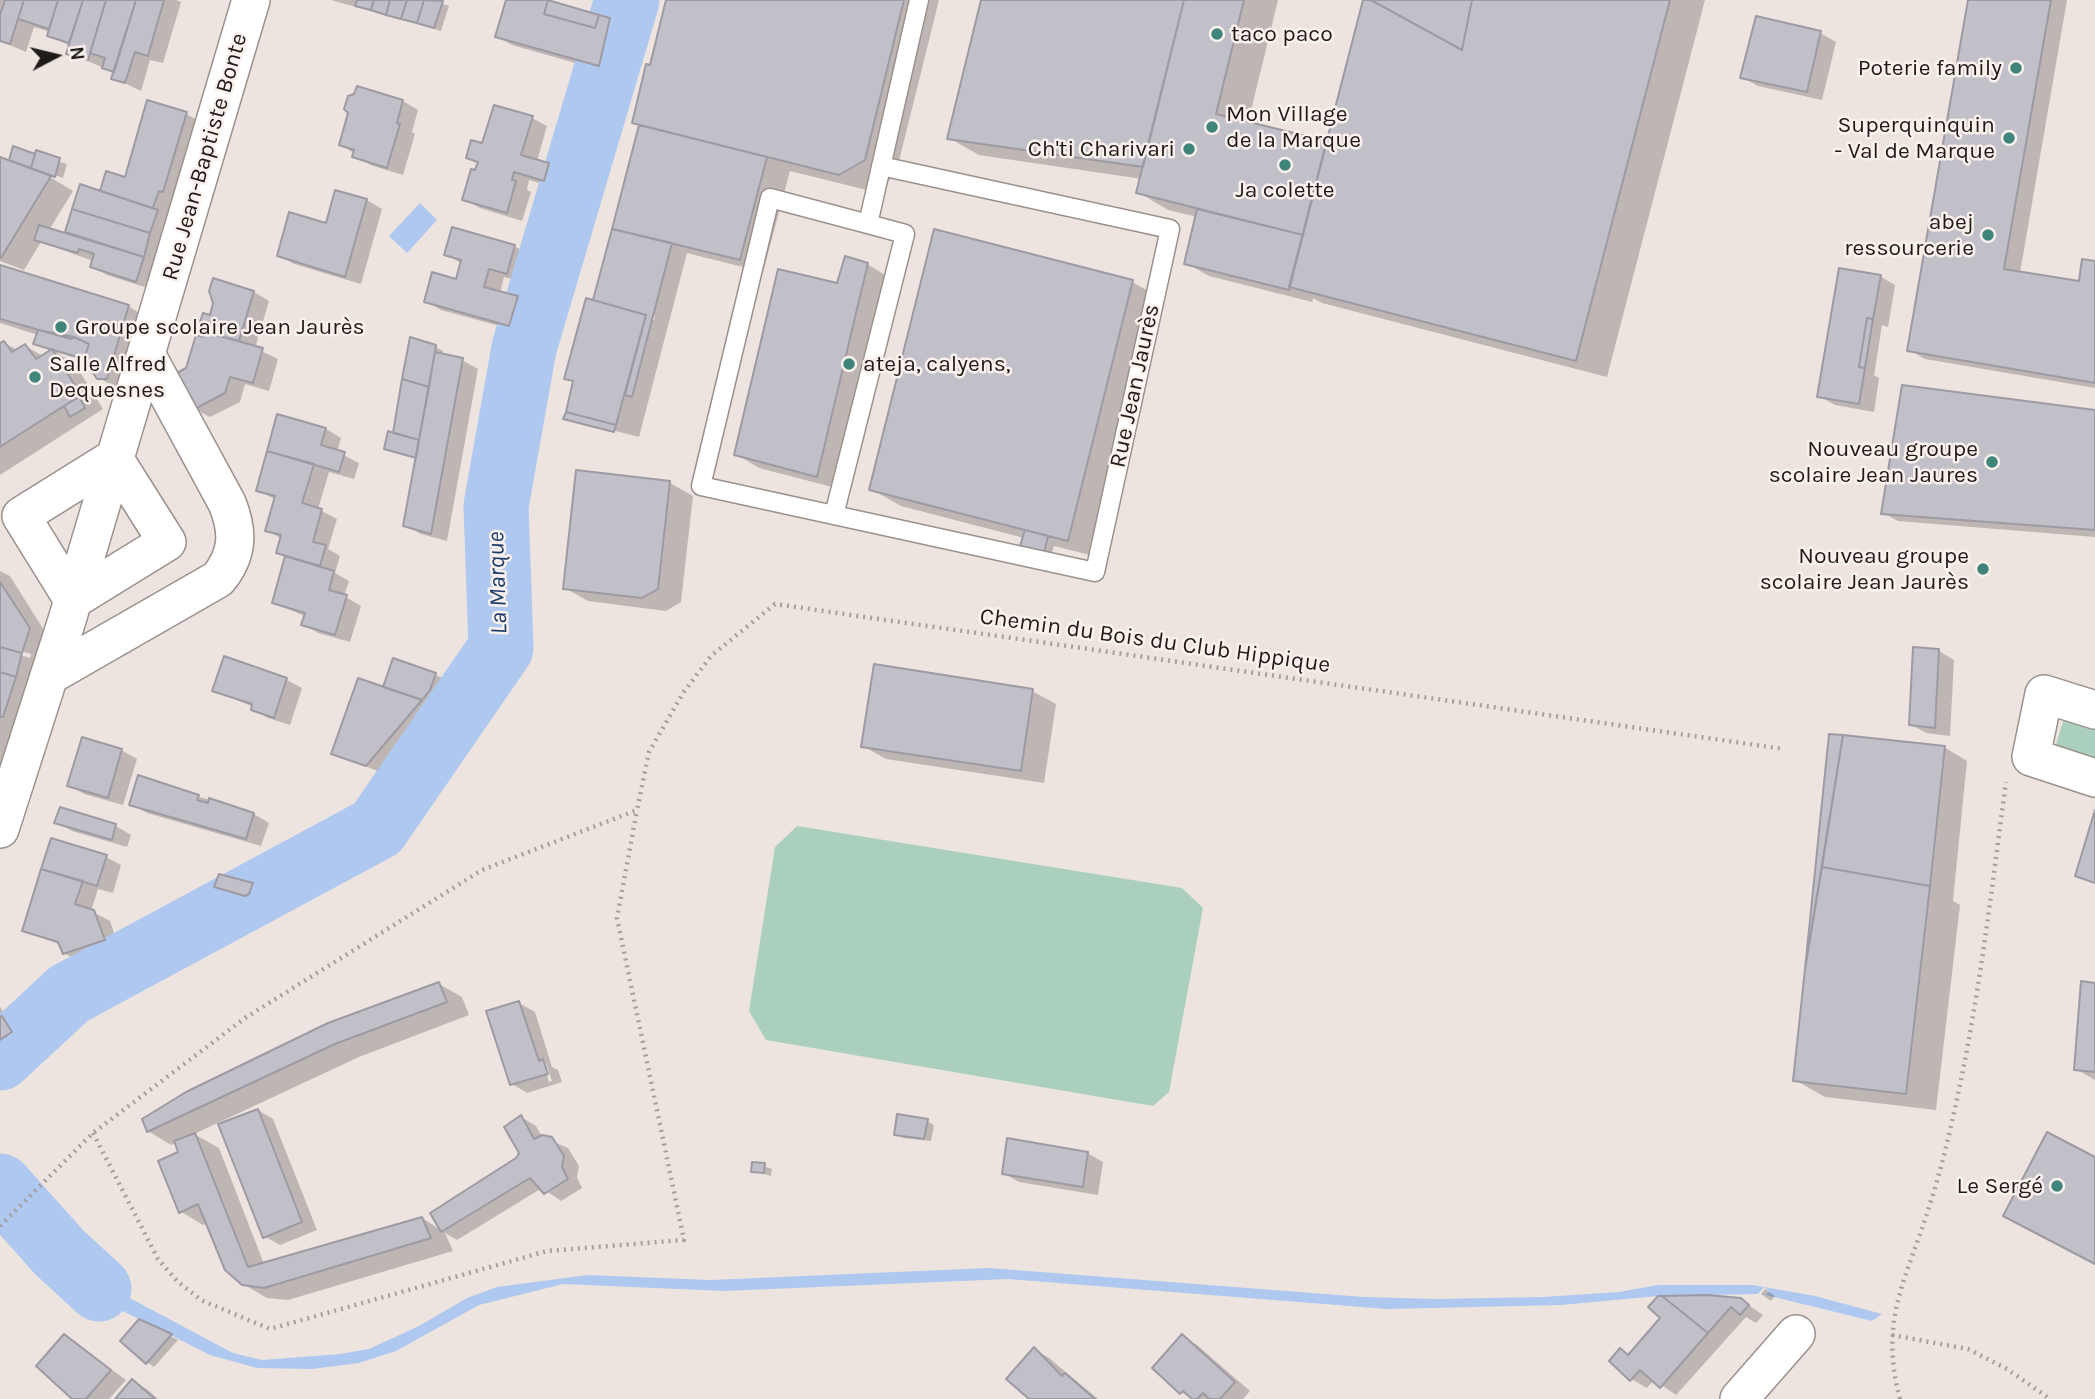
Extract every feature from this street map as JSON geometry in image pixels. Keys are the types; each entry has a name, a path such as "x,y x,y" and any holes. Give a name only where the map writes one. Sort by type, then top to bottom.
{"street":[{"name":"Rue Jean-Baptiste Bonte","path":"0,829 50,676 251,0"},
{"path":"50,676 218,579 234,554 234,520 227,503 146,354"},
{"path":"114,458 167,542 73,600 10,523 114,458"},
{"path":"2095,710 2044,694 2031,757 2095,778"},
{"path":"1739,1399 1797,1334"}],"lane":[{"path":"867,224 919,0"},
{"name":"Rue Jean Jaurès","path":"834,515 905,234 770,198 701,486 1095,572 1170,229 881,166"}],"path":[{"name":"Chemin du Bois du Club Hippique","path":"93,1133 158,1259 177,1281 201,1300 232,1316 270,1329 547,1251 684,1240 618,918 636,810 649,752 683,692 711,656 775,604 1784,749"},
{"path":"1900,1399 1895,1383 1892,1335 1902,1279 1930,1204 1963,1070 2007,780 2012,763 2031,757"},
{"path":"0,1226 93,1133 245,1018 482,870 636,810"},
{"path":"1892,1335 1968,1349 2007,1369 2050,1399"}],"green space":[{"path":"2064,719 2095,729 2095,763 2054,750"},
{"path":"797,826 1182,888 1203,908 1169,1092 1153,1106 766,1040 749,1011 775,847"}],"water":[{"path":"420,203 437,220 407,253 389,236"},
{"path":"40,1221 109,1287 233,1353 262,1360 369,1349 419,1326 467,1298 497,1287 588,1275 710,1280 989,1268 1364,1297 1437,1299 1543,1297 1619,1292 1658,1285 1753,1285 1815,1296 1882,1314 1872,1321 1766,1295 1769,1291 1764,1287 1758,1294 1658,1296 1561,1305 1387,1309 1008,1279 724,1291 563,1284 479,1305 396,1351 359,1363 312,1369 257,1368 210,1355 99,1299 59,1262 31,1230"}],"building":[{"path":"5,0 24,0 10,44 0,41 0,15"},
{"path":"24,0 58,0 49,29 18,19"},
{"path":"58,0 83,0 69,43 47,36"},
{"path":"83,0 106,0 88,60 66,54"},
{"path":"106,0 136,0 114,72 102,68 105,58 90,53"},
{"path":"136,0 164,0 148,56 135,52 125,83 111,79"},
{"path":"357,0 374,0 371,10 355,6"},
{"path":"374,0 390,0 386,15 371,10"},
{"path":"390,0 407,0 401,19 386,15"},
{"path":"407,0 424,0 417,23 401,19"},
{"path":"424,0 443,1 434,28 417,23"},
{"path":"506,0 548,0 544,14 595,28 599,15 610,18 599,66 495,37"},
{"path":"548,0 599,15 595,28 544,14"},
{"path":"666,0 904,0 865,160 839,175 632,123 646,64 650,65"},
{"path":"981,0 1184,0 1143,167 947,139"},
{"name":"Mon Village de la Marque","path":"1184,0 1244,0 1216,114 1327,141 1303,235 1136,193"},
{"path":"1363,0 1371,0 1462,50 1472,0 1670,0 1576,361 1289,287"},
{"path":"1371,0 1472,0 1462,50"},
{"path":"1968,0 2051,0 2004,269 2079,281 2082,259 2095,261 2095,383 1907,351"},
{"path":"1756,16 1821,31 1807,92 1740,78"},
{"path":"357,86 403,100 397,123 400,124 387,168 352,157 354,150 339,145 348,113 344,109 348,96 354,94"},
{"path":"147,100 187,112 163,192 159,191 153,208 100,191 106,171 125,177"},
{"path":"494,105 533,116 521,155 549,163 544,181 514,172 512,180 516,181 507,213 462,200 471,169 475,170 478,162 466,158 471,140 482,143"},
{"path":"639,125 767,157 740,260 612,229"},
{"path":"13,146 35,154 31,168 9,160"},
{"path":"36,150 60,158 55,177 31,168"},
{"path":"0,157 51,176 1,258 0,258"},
{"path":"80,184 158,210 150,233 72,209"},
{"path":"335,190 367,199 345,277 277,256 289,212 326,223"},
{"path":"72,209 150,233 144,257 65,232"},
{"path":"1197,209 1303,235 1289,290 1184,264"},
{"path":"39,225 144,257 136,282 90,267 94,254 79,249 77,253 34,240"},
{"path":"452,227 515,245 507,274 489,269 484,287 518,296 509,326 424,302 432,272 456,279 461,260 444,255"},
{"path":"612,229 672,243 632,397 625,395 646,315 593,300"},
{"path":"934,229 1133,280 1068,541 869,490"},
{"path":"845,256 868,263 817,477 734,455 778,269 837,283"},
{"name":"Groupe scolaire Jean Jaurès","path":"0,265 129,305 107,379 97,379 84,359 89,344 74,337 71,339 0,319"},
{"path":"1839,268 1881,275 1873,319 1867,318 1859,367 1865,368 1859,404 1817,397"},
{"path":"213,278 254,291 239,341 205,332 208,324 200,322 203,313 210,315 213,303 209,291"},
{"path":"586,298 646,315 616,425 566,412 573,381 564,379"},
{"path":"1867,318 1873,319 1865,368 1859,367"},
{"path":"38,330 74,337 89,344 84,359 33,344"},
{"path":"205,332 263,348 253,383 230,377 225,393 193,410 175,374 186,368 196,335 204,337"},
{"path":"410,337 436,345 429,387 402,379"},
{"name":"Salle Alfred Dequesnes","path":"4,341 12,352 25,344 36,359 52,349 81,395 0,447 0,343"},
{"path":"435,352 463,358 431,534 403,526"},
{"path":"402,379 429,387 419,440 393,433"},
{"name":"Nouveau groupe scolaire Jean Jaures","path":"1902,385 2095,410 2095,530 1881,514"},
{"path":"79,397 85,408 70,417 64,406"},
{"path":"566,412 616,425 614,432 563,419"},
{"path":"277,414 326,428 321,445 345,452 339,472 267,451"},
{"path":"388,431 419,440 416,458 384,449"},
{"path":"267,451 314,464 302,503 322,509 313,542 326,545 320,566 276,553 281,535 265,531 275,496 256,491"},
{"path":"576,470 670,481 658,589 642,598 563,589"},
{"path":"1025,530 1048,536 1044,553 1020,546"},
{"path":"285,556 334,571 329,590 347,595 335,635 301,625 305,613 272,603"},
{"path":"0,582 30,628 22,653 0,647"},
{"path":"0,647 22,653 16,677 0,672"},
{"path":"1913,647 1939,649 1935,728 1909,725"},
{"path":"224,656 287,678 274,718 251,710 252,704 212,691"},
{"path":"393,658 436,673 430,690 422,700 383,687"},
{"path":"874,664 1033,689 1021,771 861,747"},
{"path":"0,672 16,677 3,717 0,717"},
{"path":"358,678 422,700 366,766 331,754"},
{"path":"1829,734 1843,735 1805,969"},
{"path":"1843,735 1945,746 1930,886 1822,867"},
{"path":"82,737 122,749 108,798 67,786"},
{"path":"138,775 199,795 197,800 208,803 209,798 254,813 246,839 129,805"},
{"path":"60,807 116,824 112,840 54,823"},
{"path":"2095,810 2095,883 2075,876"},
{"path":"51,838 107,855 97,886 41,869"},
{"path":"1822,867 1930,886 1906,1094 1793,1081 1805,969"},
{"path":"41,869 83,881 75,904 94,910 105,940 63,954 58,942 22,931"},
{"path":"219,874 253,883 249,894 245,896 214,887"},
{"path":"2081,981 2095,983 2095,1072 2074,1070"},
{"path":"439,982 447,1002 335,1044 147,1132 142,1119 186,1092 328,1023"},
{"path":"519,1001 539,1061 543,1059 548,1074 510,1085 486,1011"},
{"path":"2,1016 12,1032 0,1040 0,1017"},
{"path":"258,1109 302,1222 263,1238 218,1124"},
{"path":"897,1114 928,1119 924,1139 894,1135"},
{"path":"521,1115 534,1139 542,1135 552,1137 564,1156 562,1167 568,1179 544,1194 530,1178 441,1232 430,1213 516,1158 519,1153 504,1127"},
{"name":"Le Sergé","path":"2047,1132 2095,1157 2095,1264 2003,1216"},
{"path":"195,1133 248,1267 422,1217 431,1238 264,1288 242,1285 225,1270 198,1204 179,1213 158,1161 178,1152 174,1141"},
{"path":"1007,1138 1088,1152 1083,1187 1002,1174"},
{"path":"752,1162 765,1163 764,1173 751,1172"},
{"path":"1707,1295 1741,1298 1749,1305 1740,1315 1731,1307 1708,1333 1662,1296"},
{"path":"1658,1296 1662,1296 1708,1333 1660,1388 1640,1370 1630,1381 1609,1361 1620,1348 1628,1355 1660,1318 1648,1307"},
{"path":"139,1319 172,1334 146,1364 120,1341"},
{"path":"64,1334 111,1370 86,1399 72,1399 36,1366"},
{"path":"1182,1334 1235,1382 1220,1399 1209,1399 1203,1393 1197,1399 1192,1399 1183,1391 1180,1394 1152,1368"},
{"path":"1034,1347 1062,1376 1065,1373 1095,1399 1029,1399 1006,1379"},
{"path":"132,1379 155,1399 115,1399"}],"waterway":[{"name":"La Marque","path":"0,1058 69,994 377,828 501,648 496,506 524,348 627,0"},
{"path":"0,1186 59,1252 99,1289"}],"place":[{"name":"taco paco","path":"1217,34"},
{"name":"Poterie family","path":"2016,68"},
{"name":"Mon Village de la Marque","path":"1212,127"},
{"name":"Superquinquin - Val de Marque","path":"2009,138"},
{"name":"Ch'ti Charivari","path":"1189,149"},
{"name":"Ja colette","path":"1285,165"},
{"name":"abej ressourcerie","path":"1988,235"},
{"name":"Groupe scolaire Jean Jaurès","path":"61,327"},
{"name":"ateja, calyens,","path":"849,364"},
{"name":"Salle Alfred Dequesnes","path":"35,377"},
{"name":"Nouveau groupe scolaire Jean Jaures","path":"1992,462"},
{"name":"Nouveau groupe scolaire Jean Jaurès","path":"1983,569"},
{"name":"Le Sergé","path":"2057,1186"}]}
